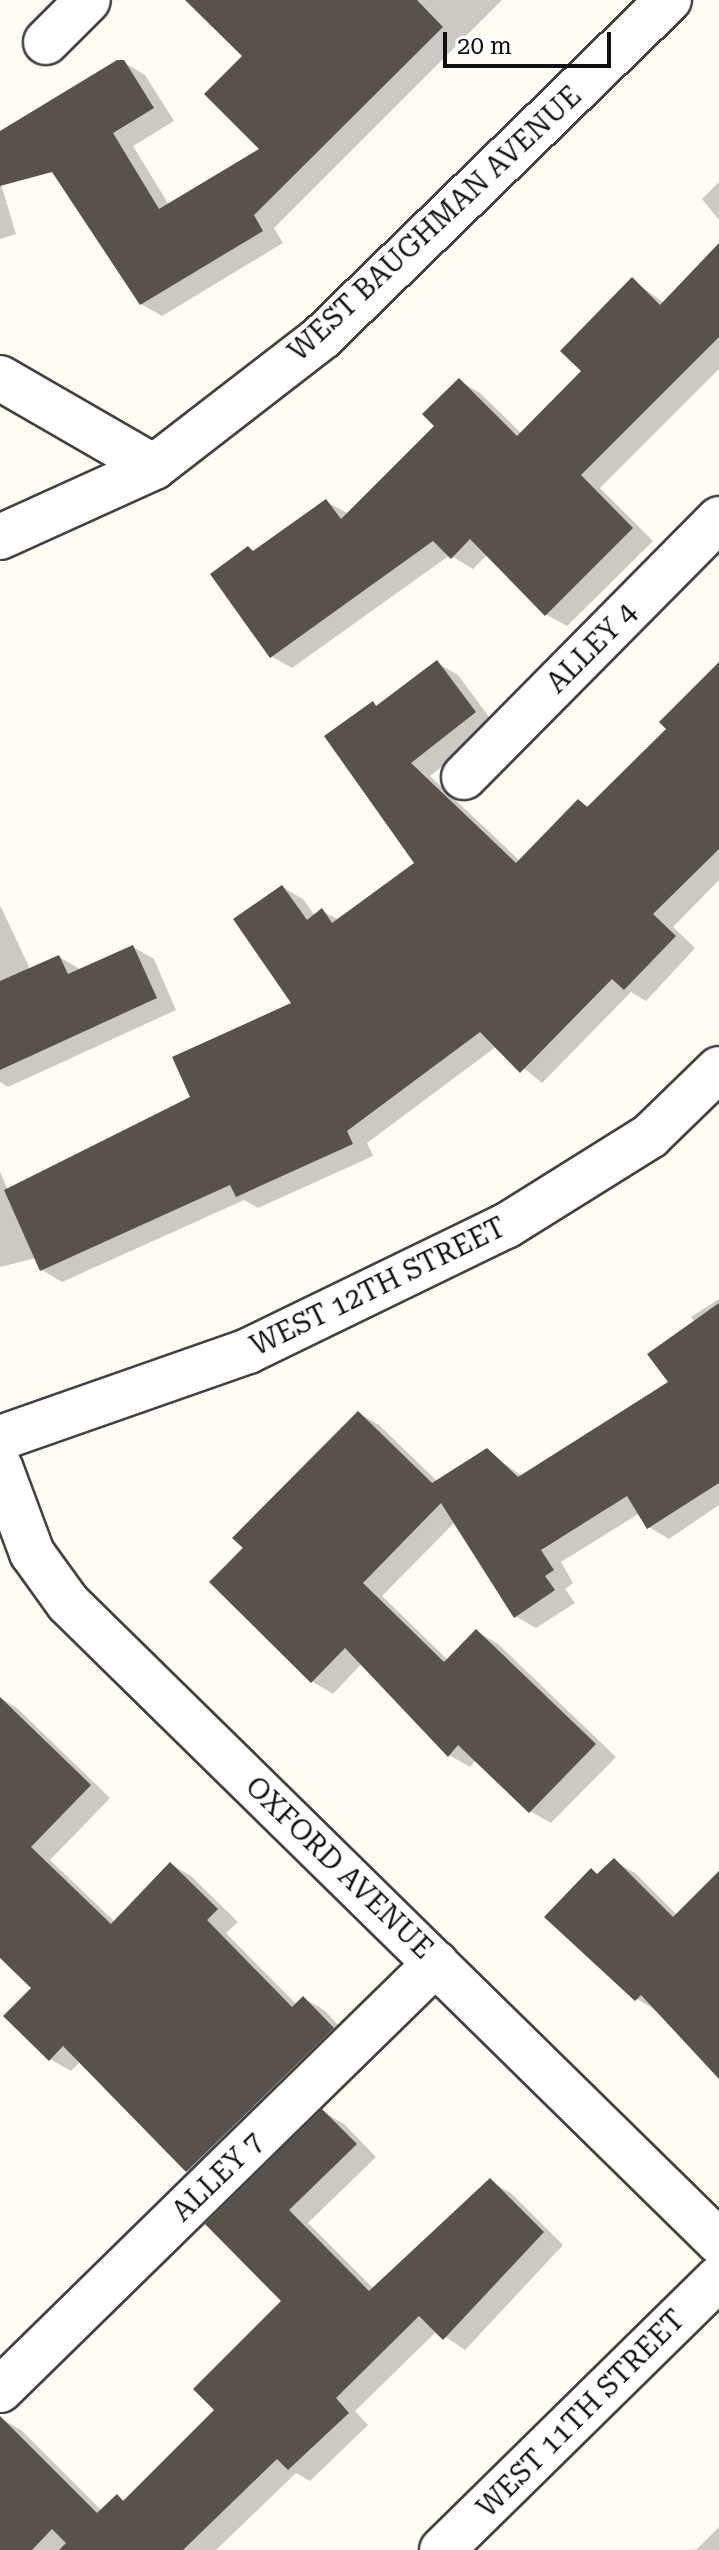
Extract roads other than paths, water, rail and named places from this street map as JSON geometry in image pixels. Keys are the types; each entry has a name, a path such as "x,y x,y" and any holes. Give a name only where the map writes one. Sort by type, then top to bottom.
{"street":[{"path":"46,42 88,0"},
{"name":"WEST BAUGHMAN AVENUE","path":"0,537 154,467 322,337 669,0"},
{"path":"0,378 154,467"},
{"name":"ALLEY 4","path":"464,777 719,519"},
{"name":"WEST 12TH STREET","path":"0,1438 248,1351 506,1226 650,1136 719,1069"},
{"name":"OXFORD AVENUE","path":"0,1467 32,1553 68,1603 719,2242"},
{"name":"ALLEY 7","path":"0,2390 436,1963"},
{"name":"WEST 11TH STREET","path":"442,2550 719,2278"}]}
